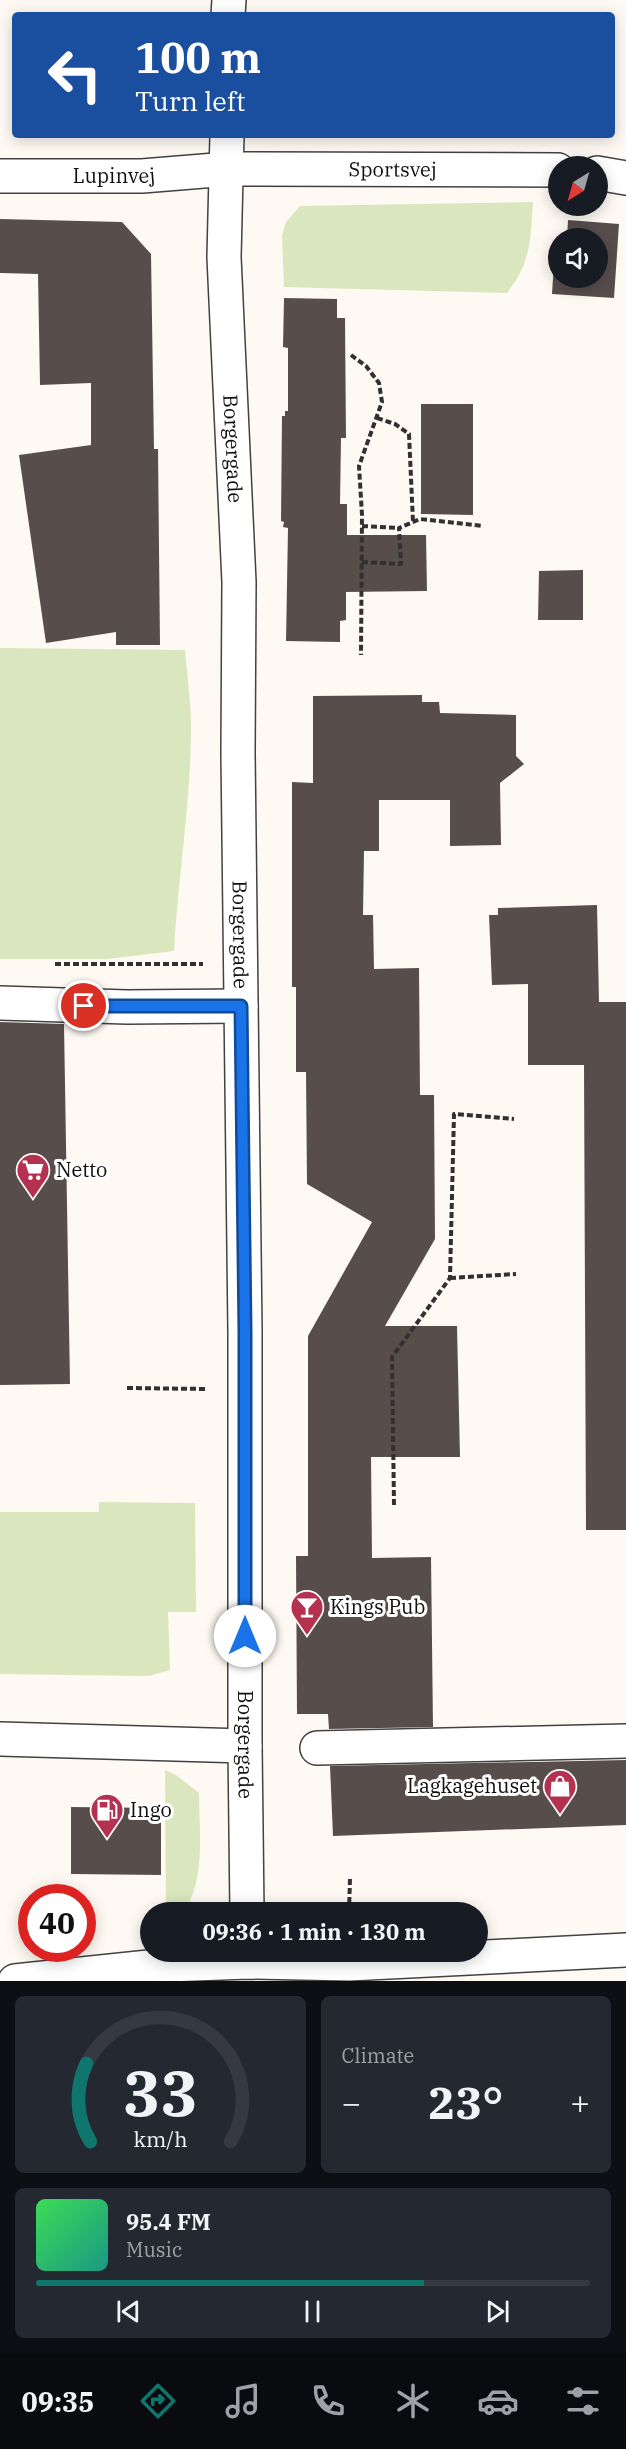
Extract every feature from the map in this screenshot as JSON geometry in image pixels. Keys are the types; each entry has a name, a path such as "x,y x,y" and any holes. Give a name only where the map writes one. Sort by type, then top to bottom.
{"street":[{"name":"Borgergade","path":"227,138 224,257 239,582 247,1902"},
{"name":"Sportsvej","path":"228,169 548,170"},
{"name":"Lupinvej","path":"0,176 142,176 228,169"},
{"path":"608,175 626,178"},
{"path":"0,1003 127,1007 241,1006"},
{"path":"0,1738 245,1746"},
{"path":"317,1748 626,1741"},
{"path":"15,1981 168,1965 349,1964 626,1950"}],"path":[{"path":"351,355 366,366 379,383 382,402 359,466 362,526 360,655"},
{"path":"377,418 395,424 409,434 413,522"},
{"path":"362,526 399,528 420,519 483,526"},
{"path":"362,562 400,564 399,528"},
{"path":"49,963 240,964"},
{"path":"394,1504 392,1357 450,1278 454,1114 514,1119"},
{"path":"450,1278 516,1274"},
{"path":"128,1388 245,1390"},
{"path":"349,1902 350,1878"}],"green space":[{"path":"533,202 528,250 521,270 507,293 284,287 282,235 286,222 300,206"},
{"path":"0,648 185,650 191,727 190,755 174,951 107,959 0,959"},
{"path":"99,1502 195,1503 196,1612 168,1612 170,1670 149,1676 0,1674 0,1512 99,1512"},
{"path":"165,1770 176,1775 199,1793 200,1839 196,1885 189,1902 166,1902"}],"building":[{"path":"0,219 122,222 151,254 154,449 158,449 160,645 116,645 116,632 46,643 19,455 91,445 91,383 40,385 38,274 0,273"},
{"path":"568,220 619,224 614,298 552,294 552,288 608,288 608,228 568,228"},
{"path":"284,298 337,299 337,318 345,318 346,438 341,438 340,504 347,504 347,535 426,535 427,591 346,592 346,620 340,621 340,642 286,641 288,528 283,527 284,522 281,521 282,416 285,416 285,411 288,411 288,348 283,347"},
{"path":"421,404 473,404 473,515 421,514"},
{"path":"583,570 583,620 538,620 539,571"},
{"path":"422,695 422,702 439,702 440,713 516,715 516,756 524,764 500,783 501,845 450,846 450,800 379,800 379,851 364,851 363,915 373,915 374,969 419,968 420,1095 434,1095 435,1239 385,1326 457,1326 460,1457 371,1457 372,1558 431,1557 433,1727 329,1729 328,1714 297,1714 296,1556 308,1556 308,1336 372,1222 307,1184 306,1072 296,1072 296,987 292,987 292,782 313,783 313,696"},
{"path":"597,905 599,1002 626,1002 626,1530 586,1530 584,1065 528,1065 528,984 492,985 489,915 498,915 498,908"},
{"name":"Netto","path":"0,1022 64,1024 70,1384 0,1385"},
{"path":"626,1760 626,1825 333,1836 330,1766"},
{"path":"71,1807 161,1808 161,1875 71,1874"}],"place":[{"name":"Netto","path":"33,1199"},
{"name":"Kings Pub","path":"307,1636"},
{"name":"Lagkagehuset","path":"560,1815"},
{"name":"Ingo","path":"107,1839"}],"route":[{"path":"84,1006 241,1006 245,1332 245,1636"}]}
